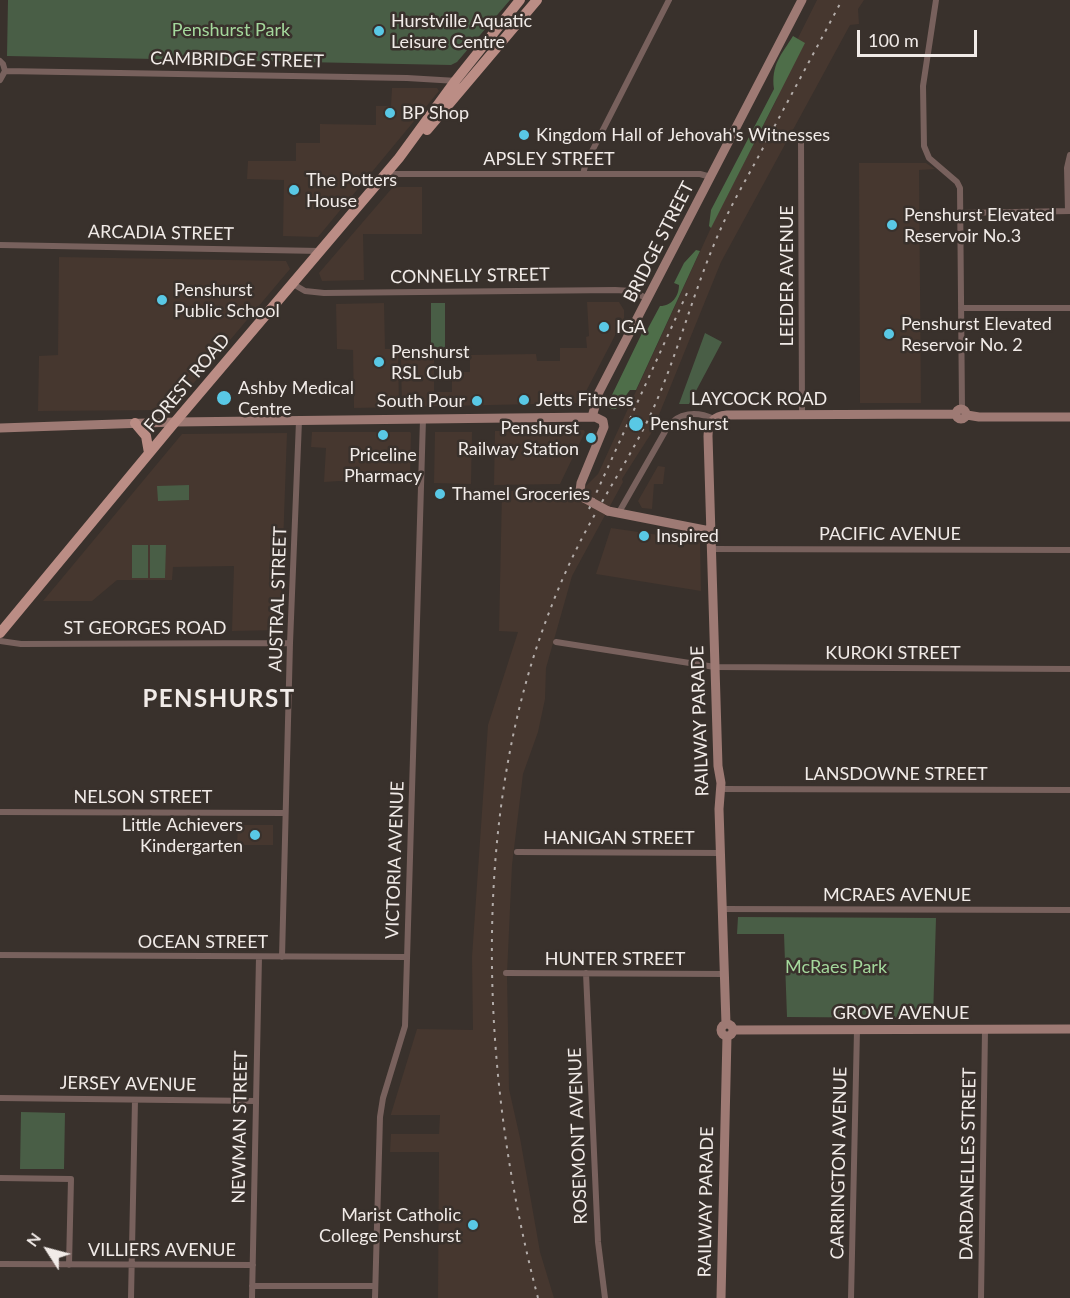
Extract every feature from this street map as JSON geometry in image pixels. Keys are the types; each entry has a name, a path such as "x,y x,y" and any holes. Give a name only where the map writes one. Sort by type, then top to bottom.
{"main road":[{"name":"FOREST ROAD","path":"461,83 520,0"},
{"name":"FOREST ROAD","path":"0,633 461,83 537,0"},
{"path":"135,423 146,436 149,453"}],"street":[{"path":"583,174 586,163 669,0"},
{"name":"BRIDGE STREET","path":"592,417 599,392 802,0"},
{"path":"936,0 925,72 924,146 929,158 959,185 962,413"},
{"path":"0,62 5,71 0,80"},
{"name":"CAMBRIDGE STREET","path":"5,71 461,83"},
{"name":"LEEDER AVENUE","path":"801,138 802,415"},
{"path":"960,213 1069,211 1067,168 1070,155"},
{"name":"APSLEY STREET","path":"387,174 700,174 711,177"},
{"name":"ARCADIA STREET","path":"0,245 321,251"},
{"name":"CONNELLY STREET","path":"293,284 303,290 317,293 615,290 632,291 648,299"},
{"path":"961,308 1070,308"},
{"name":"LAYCOCK ROAD","path":"613,513 667,428 683,415 696,414 714,419 724,416 962,413 985,417 1070,417"},
{"path":"0,428 175,422 592,417 601,419 604,425 581,483 580,491 584,498 613,513 710,531"},
{"name":"VICTORIA AVENUE","path":"375,1298 380,1117 383,1098 405,1026 423,419"},
{"name":"RAILWAY PARADE","path":"714,419 709,424 708,431 710,531 728,1030 721,1298"},
{"name":"AUSTRAL STREET","path":"282,957 299,421"},
{"name":"PACIFIC AVENUE","path":"711,549 1070,550"},
{"name":"ST GEORGES ROAD","path":"0,641 21,644 291,643"},
{"name":"KUROKI STREET","path":"556,642 715,667 1070,669"},
{"name":"LANSDOWNE STREET","path":"721,789 1070,790"},
{"name":"NELSON STREET","path":"0,812 285,813"},
{"name":"HANIGAN STREET","path":"517,852 721,853"},
{"name":"MCRAES AVENUE","path":"723,909 1070,910"},
{"name":"OCEAN STREET","path":"0,955 406,957"},
{"name":"NEWMAN STREET","path":"252,1298 258,957"},
{"name":"ROSEMONT AVENUE","path":"586,973 598,1242 605,1298"},
{"name":"HUNTER STREET","path":"506,974 725,974"},
{"name":"GROVE AVENUE","path":"728,1030 1070,1029"},
{"name":"CARRINGTON AVENUE","path":"851,1298 857,1030"},
{"name":"DARDANELLES STREET","path":"981,1298 985,1030"},
{"name":"JERSEY AVENUE","path":"0,1098 256,1101"},
{"path":"131,1298 135,1100"},
{"path":"0,1178 71,1179 69,1265"},
{"name":"VILLIERS AVENUE","path":"0,1264 253,1265"},
{"path":"252,1286 375,1286"}],"shaded area":[{"path":"817,0 864,0 858,9 859,24 850,25 721,262 652,432 622,479 623,482 572,576 546,668 545,699 538,732 523,774 512,865 507,974 509,1089 540,1252 554,1298 438,1298 439,1152 390,1152 391,1134 439,1134 440,1115 391,1114 417,1029 473,1030 472,957 488,725 518,632 499,631 502,491 541,491 541,494 565,494 566,490 573,499 598,474 715,219 777,99 780,74"},
{"path":"392,88 437,88 439,91 318,237 283,236 284,180 247,179 248,161 296,161 296,143 320,143 320,124 376,125 376,106 391,106"},
{"path":"859,163 926,163 935,169 919,170 921,403 860,403"},
{"path":"393,187 422,187 422,234 363,234 364,280 322,281 319,273"},
{"path":"59,257 286,261 290,269 171,410 38,411 39,356 58,355"},
{"path":"587,302 619,302 624,310 624,318 580,403 402,407 401,359 427,360 429,349 434,349 434,392 452,392 452,372 470,372 470,355 536,354 537,361 560,361 560,348 587,348 586,337 589,336"},
{"path":"384,303 385,349 398,349 399,407 354,408 353,350 337,349 336,304"},
{"path":"584,430 560,484 494,485 495,431"},
{"path":"312,432 410,432 410,482 355,480 324,482 326,448 311,447"},
{"path":"435,432 472,432 471,484 434,483"},
{"path":"287,433 280,630 232,631 234,566 173,567 172,580 117,580 92,601 43,601 182,434"},
{"path":"658,466 665,467 663,484 654,484 652,509 642,508 638,501"},
{"path":"611,528 700,541 701,591 596,574"},
{"name":"Little Achievers Kindergarten","path":"238,825 273,825 273,845 237,845"}],"green space":[{"name":"Penshurst Park","path":"8,0 510,0 457,62 451,65 7,56"},
{"path":"793,36 805,43 711,228 709,226 711,210 774,89 776,67"},
{"path":"696,250 700,251 636,390 630,390 616,409 612,409 609,407 611,397 643,331 646,332 660,306 671,302 678,293 679,285 674,283 684,263"},
{"path":"431,303 445,303 445,348 431,348"},
{"path":"705,333 722,342 689,404 679,404"},
{"path":"189,485 189,500 158,501 157,486"},
{"path":"132,545 148,545 148,578 132,578"},
{"path":"150,545 166,545 165,578 150,578"},
{"name":"McRaes Park","path":"738,917 936,918 933,1018 787,1017 784,934 737,934"},
{"path":"21,1112 65,1113 64,1169 20,1169"}],"railway":[{"path":"538,1298 519,1215 504,1129 495,1041 492,952 495,863 506,776 524,691 550,610 570,562 654,407 722,226 842,0"},
{"path":"589,509 688,291"}],"place":[{"name":"Hurstville Aquatic Leisure Centre","path":"379,31"},
{"name":"BP Shop","path":"390,113"},
{"name":"Kingdom Hall of Jehovah's Witnesses","path":"524,135"},
{"name":"The Potters House","path":"294,190"},
{"name":"Penshurst Elevated Reservoir No.3","path":"892,225"},
{"name":"Penshurst Public School","path":"162,300"},
{"name":"IGA","path":"604,327"},
{"name":"Penshurst Elevated Reservoir No. 2","path":"889,334"},
{"name":"Penshurst RSL Club","path":"379,362"},
{"name":"Ashby Medical Centre","path":"224,398"},
{"name":"Jetts Fitness","path":"524,400"},
{"name":"South Pour","path":"477,401"},
{"name":"Penshurst","path":"636,424"},
{"name":"Priceline Pharmacy","path":"383,435"},
{"name":"Penshurst Railway Station","path":"591,438"},
{"name":"Thamel Groceries","path":"440,494"},
{"name":"Inspired","path":"644,536"},
{"name":"Little Achievers Kindergarten","path":"255,835"},
{"name":"Marist Catholic College Penshurst","path":"473,1225"}],"district":[{"name":"PENSHURST","path":"219,699"}]}
